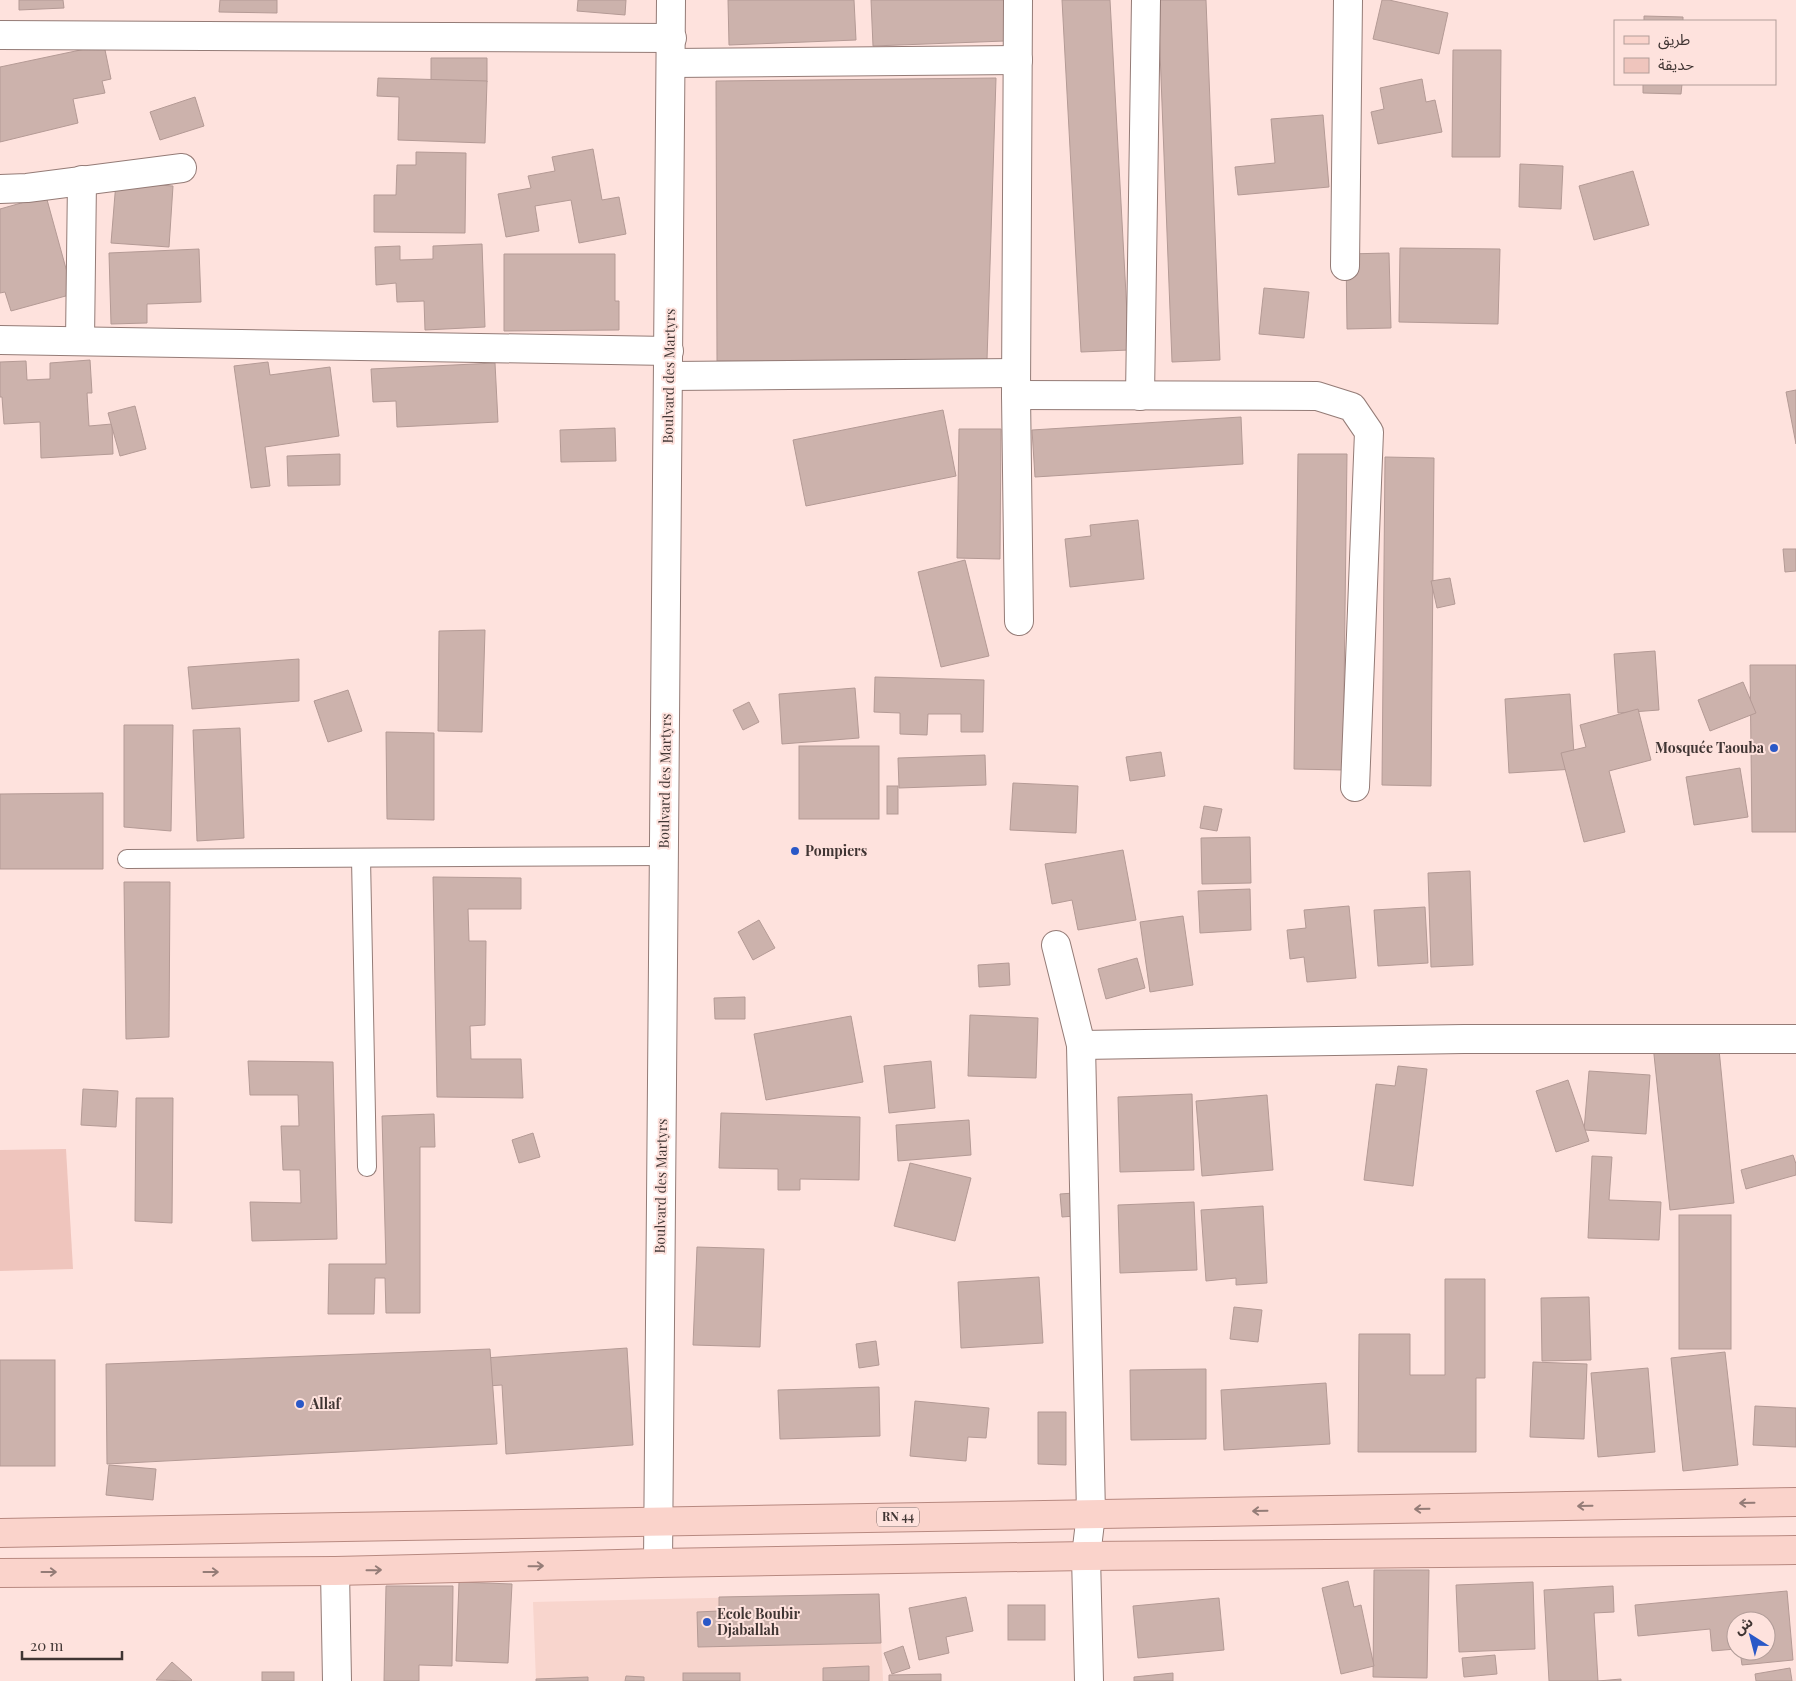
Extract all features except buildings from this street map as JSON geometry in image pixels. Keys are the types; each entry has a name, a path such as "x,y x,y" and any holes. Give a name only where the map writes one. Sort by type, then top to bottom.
{"main road":[{"name":"RN 44","path":"0,1533 1796,1502"},
{"path":"0,1572 335,1571 658,1563 1086,1556 1796,1550"}],"street":[{"name":"Boulvard des Martyrs","path":"658,1563 671,0"},
{"path":"1018,0 1016,384 1019,621"},
{"path":"1140,396 1146,0"},
{"path":"1345,266 1348,0"},
{"path":"0,36 672,50 1018,60"},
{"path":"0,189 27,188 182,168"},
{"path":"80,341 82,180"},
{"path":"0,340 80,341 669,363 1016,384 1140,396 1317,396 1352,408 1369,432 1355,786"},
{"path":"1056,945 1081,1045 1091,1514 1086,1556 1089,1681"},
{"path":"1081,1045 1464,1039 1796,1038"},
{"path":"335,1571 336,1681"}],"lane":[{"path":"127,859 664,856"},
{"path":"361,858 367,1167"}],"shaded area":[{"name":"Ecole Boubir Djaballah","path":"879,1594 883,1681 536,1681 533,1602"}],"green space":[{"path":"66,1149 73,1269 0,1271 0,1150"}],"place":[{"name":"Mosquée Taouba","path":"1774,748"},
{"name":"Pompiers","path":"795,851"},
{"name":"Allaf","path":"300,1404"},
{"name":"Ecole Boubir Djaballah","path":"707,1622"}]}
